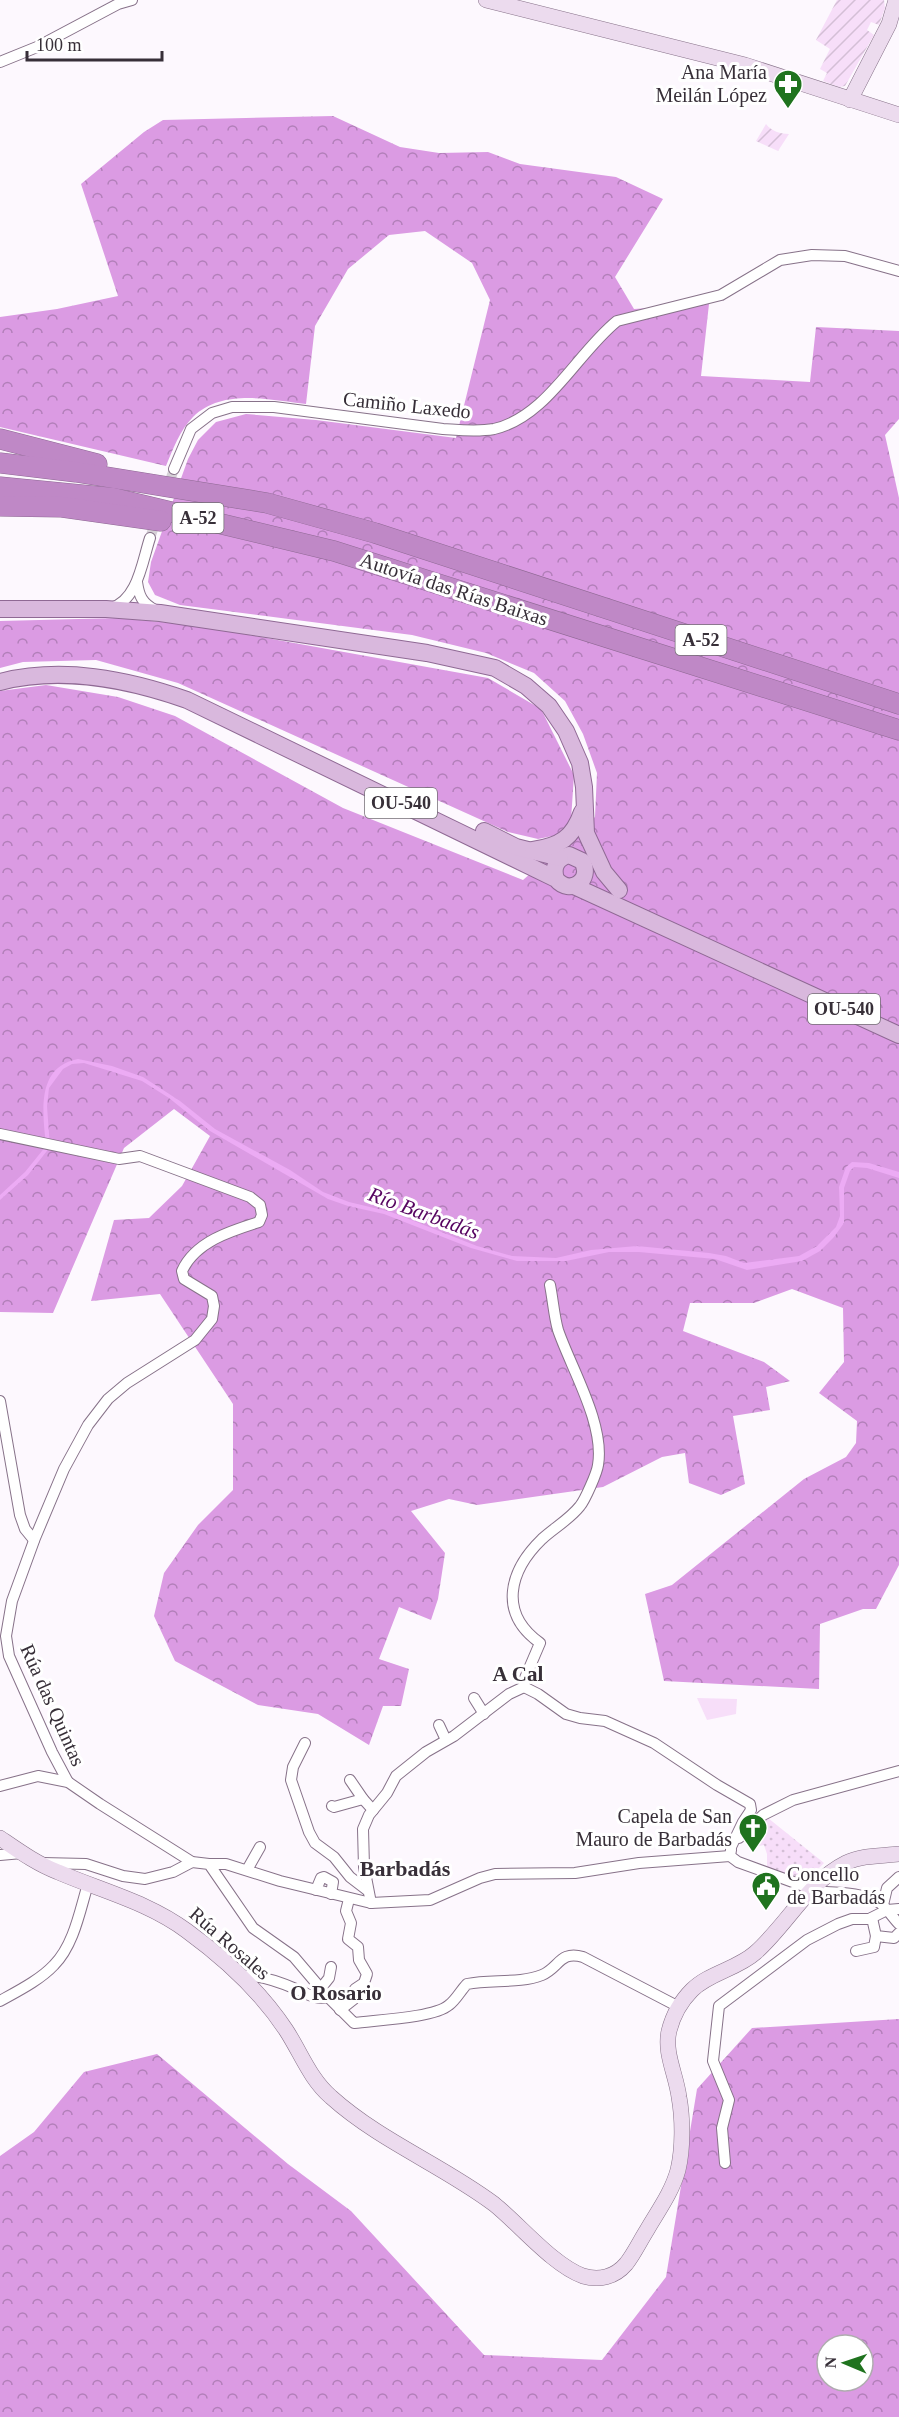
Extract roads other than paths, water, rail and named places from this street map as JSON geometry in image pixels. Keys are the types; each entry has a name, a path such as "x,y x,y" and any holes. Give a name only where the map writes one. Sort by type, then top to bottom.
{"highway":[{"path":"0,438 192,490"},
{"name":"Autovía das Rías Baixas","path":"0,464 76,471 267,503 375,533 899,704"},
{"name":"Autovía das Rías Baixas","path":"0,487 113,498 334,551 899,730"},
{"path":"0,506 62,507 180,524 447,586"}],"main road":[{"path":"0,609 106,609 160,613 427,653 495,668 526,686 549,706 566,731 580,763 584,787 581,831 585,868 583,880 574,886 564,886 556,879 554,869 581,831"},
{"name":"OU-540","path":"0,682 20,676 69,674 150,687 187,700 556,879"},
{"path":"247,728 301,746 516,846 531,851 578,858 585,868 635,901 728,946 788,983"},
{"path":"531,851 550,848 581,831"},
{"path":"581,831 599,863 619,890"},
{"name":"OU-540","path":"574,886 899,1035"}],"street":[{"path":"0,62 37,47 118,4 132,0"},
{"path":"486,0 745,65 899,115"},
{"path":"850,100 889,24 896,0"},
{"name":"Camiño Laxedo","path":"174,469 191,429 212,413 232,407 274,407 443,429 471,431 495,429 517,418 554,392 585,353 617,321 721,295 780,260 812,255 845,256 899,271"},
{"path":"134,611 131,606 136,579 150,538"},
{"path":"106,609 123,604 135,594"},
{"path":"135,594 146,605 160,613"},
{"name":"Rúa das Quintas","path":"0,1134 119,1159 140,1156 250,1197 260,1205 262,1215 259,1222 233,1230 203,1246 187,1258 182,1271 184,1280 212,1296 214,1306 212,1319 195,1340 127,1383 108,1399 88,1425 64,1469 34,1540 12,1601 3,1645 68,1782"},
{"path":"524,1687 525,1678 540,1643 526,1631 513,1611 512,1594 518,1570 542,1538 581,1506 598,1465 597,1433 558,1329 550,1285"},
{"path":"0,1401 20,1515 25,1529 34,1540"},
{"path":"371,1903 364,1867 363,1829 373,1810 401,1771 510,1694 524,1687"},
{"path":"524,1687 566,1714 605,1721 654,1743 750,1804 751,1810 730,1852"},
{"path":"474,1698 484,1714"},
{"path":"439,1725 446,1740"},
{"path":"305,1743 292,1767 291,1780 309,1832 315,1843 334,1857 350,1877 367,1890"},
{"path":"0,1786 38,1776 68,1782 192,1862 226,1864 349,1899 371,1903 430,1900 480,1878 495,1874 575,1873 730,1852 753,1823 779,1806 899,1771"},
{"path":"350,1780 373,1810"},
{"path":"332,1806 363,1799"},
{"name":"Rúa Rosales","path":"0,1838 39,1863 158,1912 183,1928 208,1947 275,2014 317,2084 331,2098 375,2130 467,2185 574,2272 593,2278 609,2277 627,2263 671,2188 678,2169 681,2130 680,2102 669,2059 668,2034 679,2007 696,1986 754,1953 811,1890 831,1872 859,1858 899,1854"},
{"path":"247,1870 260,1847"},
{"path":"730,1852 738,1862 811,1890 864,1897 885,1908 899,1924"},
{"path":"0,1855 22,1853"},
{"path":"39,1863 86,1864 123,1876 145,1879 173,1872 192,1862"},
{"path":"209,1864 253,1928 294,1957 354,2023 435,2012 449,2006 470,1983 497,1983 538,1976 547,1972 564,1958 574,1955 583,1957 679,2007"},
{"path":"885,1908 887,1888 899,1877"},
{"path":"0,2001 44,1974 55,1964 74,1929 88,1884"},
{"path":"340,2010 354,1999 355,1989 364,1983 367,1974 359,1960 358,1947 348,1940 351,1923 346,1911 349,1899"},
{"path":"725,2163 722,2128 729,2100 713,2061 719,2006 807,1940 852,1919 872,1918 885,1908 899,1909"},
{"path":"856,1951 874,1947 876,1936 872,1918"},
{"path":"876,1936 894,1938 899,1933"},
{"path":"239,1976 249,1976 293,1988 318,1999 325,1993 331,1967"}],"tunnel":[{"path":"150,538 174,469"}],"place":[{"name":"Ana María Meilán López","path":"788,110"},
{"name":"Capela de San Mauro de Barbadás","path":"753,1854"},
{"name":"Concello de Barbadás","path":"766,1912"}],"district":[{"name":"A Cal","path":"518,1674"},
{"name":"Barbadás","path":"405,1868"},
{"name":"O Rosario","path":"336,1993"}],"water label":[{"name":"Río Barbadás","path":"424,1213"}]}
